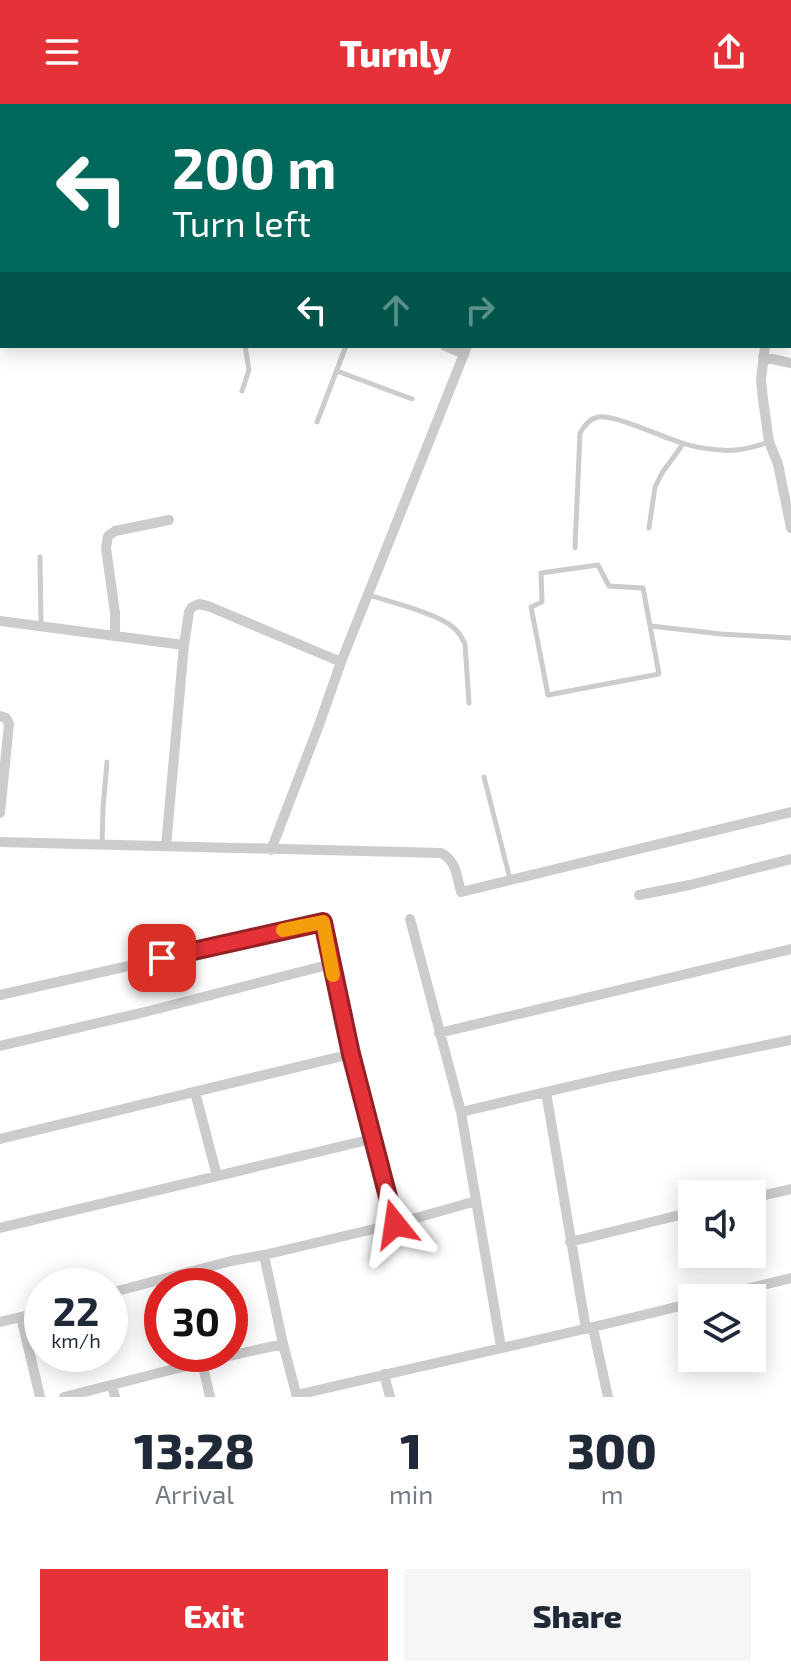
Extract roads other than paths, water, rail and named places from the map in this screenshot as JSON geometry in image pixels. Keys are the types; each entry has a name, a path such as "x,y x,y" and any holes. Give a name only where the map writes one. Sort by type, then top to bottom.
{"street":[{"path":"271,850 341,662 465,350"},
{"path":"791,363 764,351 761,379 769,442 778,464 791,528"},
{"path":"778,464 791,462"},
{"path":"115,635 106,548 108,536 115,531 169,520"},
{"path":"166,846 184,645 192,607 199,604 208,606 341,662"},
{"path":"0,621 184,645"},
{"path":"0,716 6,718 9,724 0,813"},
{"path":"0,842 441,853 452,861 461,892 791,812"},
{"path":"639,895 791,859"},
{"path":"410,919 461,1112 501,1347"},
{"path":"0,995 323,922 351,1054 395,1224"},
{"path":"439,1033 791,949"},
{"path":"0,1046 331,964"},
{"path":"461,1112 791,1040"},
{"path":"0,1139 351,1054"},
{"path":"195,1092 217,1176"},
{"path":"546,1092 570,1242 608,1397"},
{"path":"0,1228 372,1139"},
{"path":"766,1195 791,1189"},
{"path":"128,1288 395,1224 476,1201"},
{"path":"570,1242 678,1215"},
{"path":"264,1255 297,1396 678,1307"},
{"path":"766,1284 791,1278"},
{"path":"0,1322 24,1316"},
{"path":"21,1317 40,1397"},
{"path":"248,1352 283,1344"},
{"path":"64,1397 163,1372"},
{"path":"204,1372 210,1397"},
{"path":"384,1374 390,1397"},
{"path":"112,1385 115,1397"}],"lane":[{"path":"242,391 249,370 245,348"},
{"path":"317,422 345,348"},
{"path":"337,371 412,399"},
{"path":"575,548 580,433 584,425 594,418 602,416 683,444 721,451 769,442"},
{"path":"649,528 655,487 683,444"},
{"path":"40,557 41,625"},
{"path":"598,565 609,586 643,588 651,626 659,674 548,695 531,607 542,602 541,573 598,565"},
{"path":"369,595 444,621 456,629 465,644 469,703"},
{"path":"651,626 791,638"},
{"path":"102,845 107,762"},
{"path":"484,777 510,879"}]}
